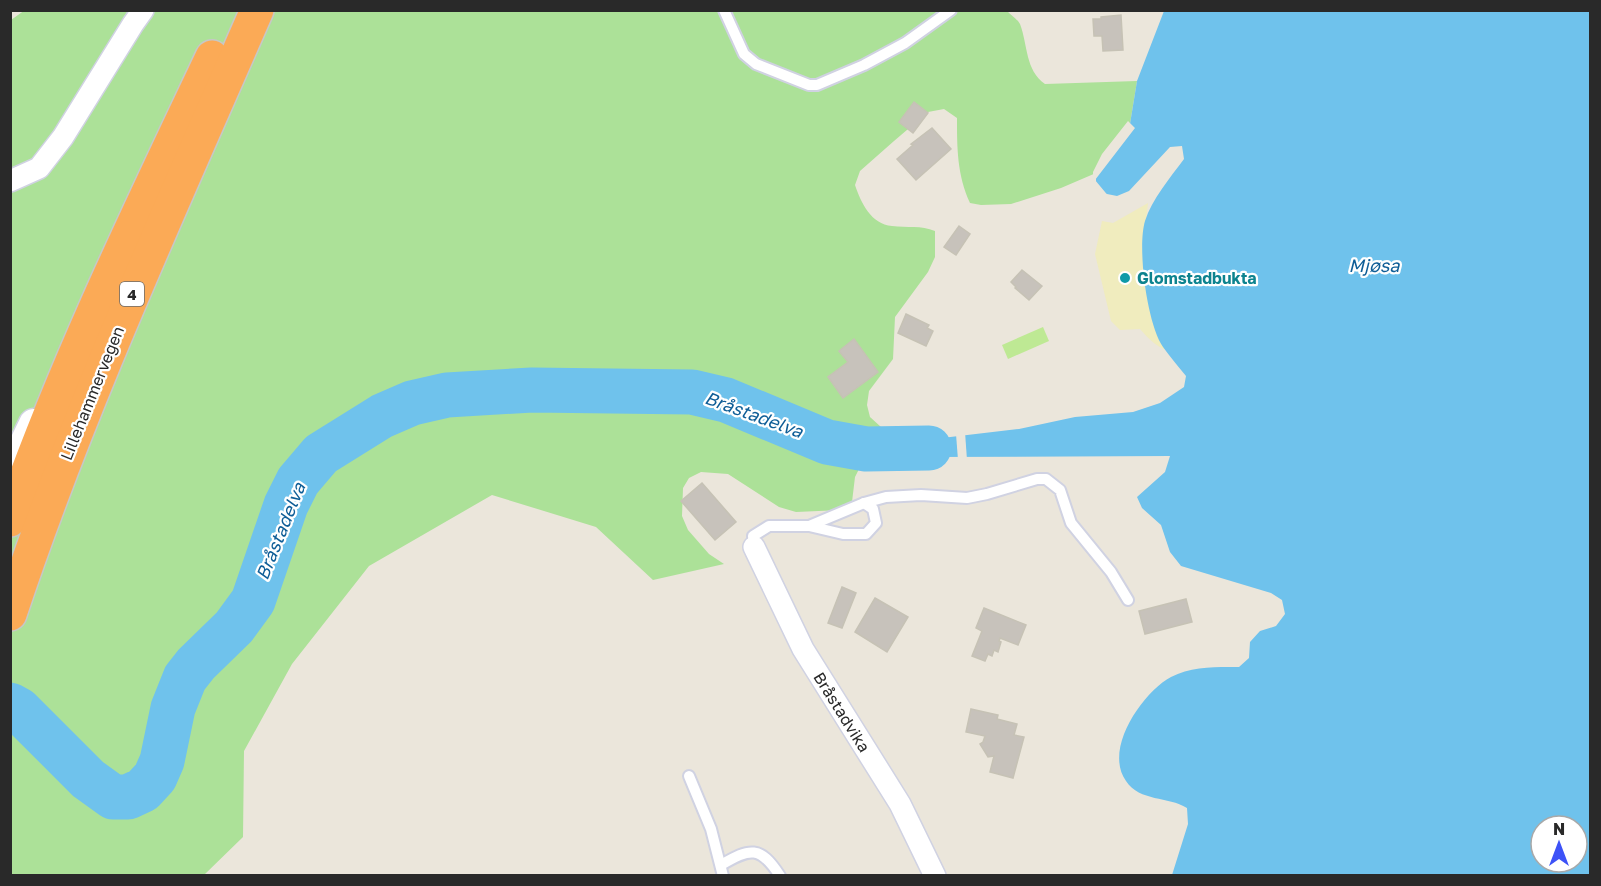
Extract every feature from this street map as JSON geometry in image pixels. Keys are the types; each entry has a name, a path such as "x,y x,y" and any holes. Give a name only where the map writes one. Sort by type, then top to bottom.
{"highway":[{"name":"Lillehammervegen","path":"10,520 80,344 234,10"},
{"name":"Lillehammervegen","path":"10,614 14,581 146,260 257,10"}],"main road":[{"path":"10,464 19,455 49,387 80,344"}],"street":[{"path":"10,181 39,168 63,137 143,10"},
{"name":"Bråstadvika","path":"754,546 803,649 900,804 935,876"}],"lane":[{"path":"724,10 744,54 756,64 809,85 817,85 864,65 905,43 951,10"},
{"path":"808,526 864,503 886,497 921,495 966,498 1037,479 1046,479 1060,490 1071,524 1111,572 1128,600"},
{"path":"754,546 753,536 769,526 808,526 843,534 866,534 876,523 873,509 864,503"},
{"path":"689,776 711,829 722,870 742,853 753,852 763,855 770,861 780,876"}],"green space":[{"path":"25,10 1007,11 1020,24 1030,64 1045,84 1137,81 1130,124 1096,173 1061,188 1011,204 970,203 960,171 957,118 944,109 928,112 860,171 855,185 860,199 868,212 878,221 898,227 924,228 935,231 935,257 928,272 895,317 893,359 869,391 867,405 870,417 881,427 925,440 929,448 928,457 885,459 860,467 855,477 852,502 841,510 796,512 779,507 728,474 701,472 689,478 683,488 682,516 688,530 709,554 724,564 653,580 596,527 492,495 369,566 292,664 244,751 243,837 204,875 11,876 11,20"},
{"path":"1043,327 1049,341 1008,359 1002,345"}],"sand":[{"name":"Glomstadbukta","path":"1148,203 1144,238 1171,351 1158,346 1140,329 1120,330 1111,321 1095,254 1102,221 1113,223"}],"water":[{"name":"Mjøsa","path":"1164,11 1590,11 1590,875 1172,875 1188,824 1187,808 1146,796 1132,788 1126,781 1120,768 1119,753 1129,723 1149,695 1171,677 1196,669 1239,667 1249,658 1250,642 1260,631 1276,626 1285,614 1282,600 1271,593 1181,566 1170,552 1161,525 1142,508 1137,497 1165,472 1170,456 928,457 929,448 925,440 1019,429 1075,417 1133,412 1160,403 1184,387 1186,376 1163,347 1152,321 1145,286 1142,249 1148,213 1184,159 1182,146 1170,147 1129,191 1117,196 1102,193 1096,182 1096,173 1130,124 1137,81"}],"pier":[{"path":"1128,121 1135,128 1095,180 1110,198 1101,196 1093,183 1093,172 1102,154"},
{"path":"965,432 967,460 958,460 956,434"}],"building":[{"path":"1121,15 1123,50 1103,51 1102,36 1094,36 1093,19"},
{"path":"914,102 928,113 913,133 899,122"},
{"path":"932,128 951,149 916,180 897,159 913,145 911,144"},
{"path":"959,226 970,234 956,255 944,247"},
{"path":"1022,270 1042,286 1029,300 1011,282"},
{"path":"906,314 929,325 927,328 933,331 926,346 898,333"},
{"path":"854,339 878,372 843,398 828,377 848,362 839,351"},
{"path":"702,483 736,522 715,540 681,501"},
{"path":"842,587 856,593 842,628 828,623"},
{"path":"875,598 908,617 887,652 855,632"},
{"path":"1186,599 1192,622 1145,634 1139,611"},
{"path":"984,608 1026,625 1018,645 1000,638 998,652 994,650 992,656 988,654 985,661 972,656 982,631 976,628"},
{"path":"971,709 998,715 997,719 1017,724 1014,735 1024,737 1013,778 990,772 994,756 988,757 980,744 985,736 966,732"}],"waterway":[{"name":"Bråstadelva","path":"10,705 19,710 88,779 113,797 128,797 143,790 155,777 162,761 173,708 185,678 234,627 253,601 286,505 298,481 321,454 382,416 412,403 447,395 532,390 692,392 726,400 827,442 866,449 929,448"}],"place":[{"name":"Glomstadbukta","path":"1125,278"}]}
